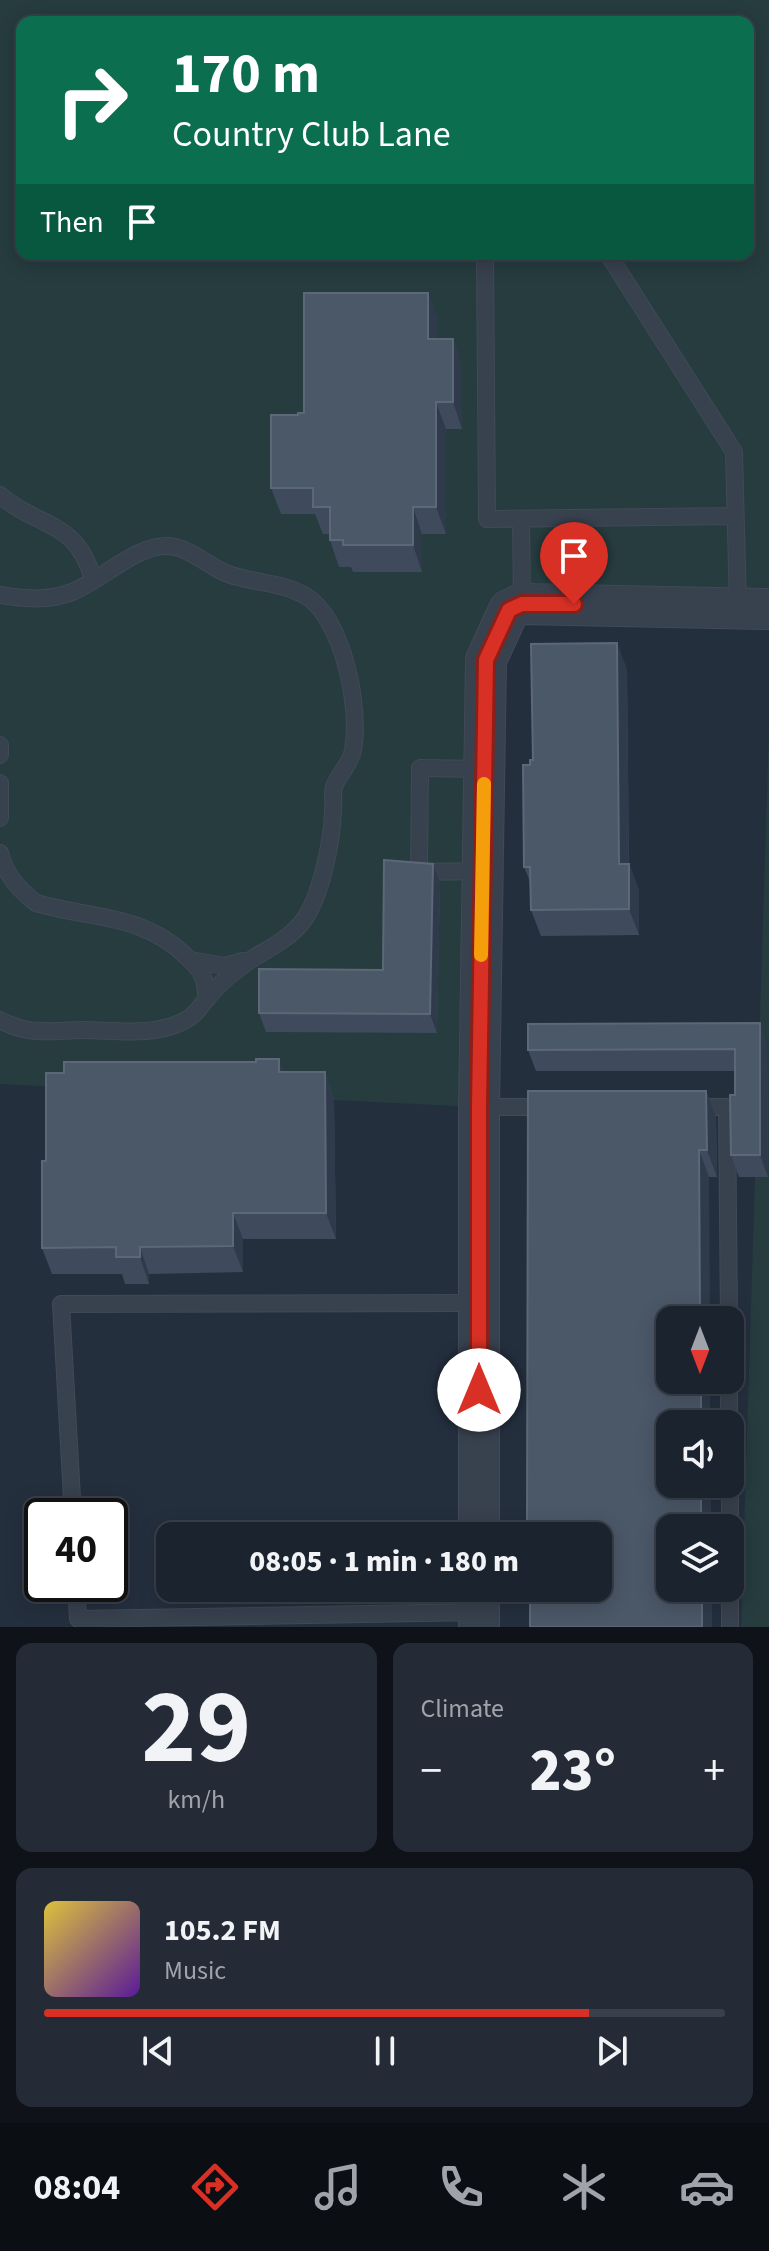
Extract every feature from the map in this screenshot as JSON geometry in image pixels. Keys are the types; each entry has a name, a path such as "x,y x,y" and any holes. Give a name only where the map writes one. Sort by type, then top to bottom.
{"street":[{"path":"479,1522 479,1107 486,660 509,610 522,604 754,609"}],"lane":[{"path":"485,260 487,519 736,516"},
{"path":"612,260 734,452 736,516 754,609"},
{"path":"0,495 68,535 88,562 93,579"},
{"path":"521,519 522,604"},
{"path":"0,595 28,599 72,592 150,548 173,546 229,574 259,584 290,588 308,597 334,634 353,693 353,750 334,787 334,812 317,894 303,921 291,933 254,958 207,999 199,1012 181,1023 144,1030 29,1030 0,1020"},
{"path":"0,745 0,755"},
{"path":"483,871 419,872 420,768 484,769"},
{"path":"0,783 0,818"},
{"path":"0,853 8,874 36,903 121,920 160,937 199,968 205,979 207,999"},
{"path":"190,960 225,966 254,958"},
{"path":"479,1107 556,1107"},
{"path":"681,1107 727,1107 729,1306"},
{"path":"72,1498 61,1304 479,1303"},
{"path":"77,1602 78,1619 105,1623 364,1620 479,1609"},
{"path":"730,1602 730,1627"}],"green space":[{"path":"0,0 769,0 769,609 505,623 478,1107 0,1084"},
{"path":"769,728 769,1627 741,1627"}],"building":[{"path":"304,293 428,293 428,339 453,339 453,402 436,402 436,507 413,507 413,545 343,545 343,540 330,540 330,507 313,507 313,488 271,488 271,415 304,413"},
{"path":"617,643 619,864 629,864 629,909 531,910 530,867 524,867 523,765 530,765 530,760 533,760 531,644"},
{"path":"384,860 433,864 430,1014 259,1013 259,969 383,970"},
{"path":"760,1023 760,1155 731,1155 730,1095 735,1095 735,1049 528,1050 528,1024"},
{"path":"256,1059 279,1059 279,1072 325,1072 326,1213 233,1213 233,1246 140,1247 140,1257 116,1257 116,1247 42,1248 46,1073 64,1073 64,1062 256,1062"},
{"path":"528,1091 706,1091 707,1150 699,1150 700,1306 656,1306 656,1394 701,1394 701,1410 656,1410 656,1498 701,1498 701,1514 656,1514 656,1602 702,1602 702,1627 530,1627 530,1602 612,1602 612,1522 527,1522"}],"slow traffic":[{"path":"481,955 484,784"}],"route":[{"path":"479,1390 479,1107 486,660 509,610 522,604 574,604"}]}
